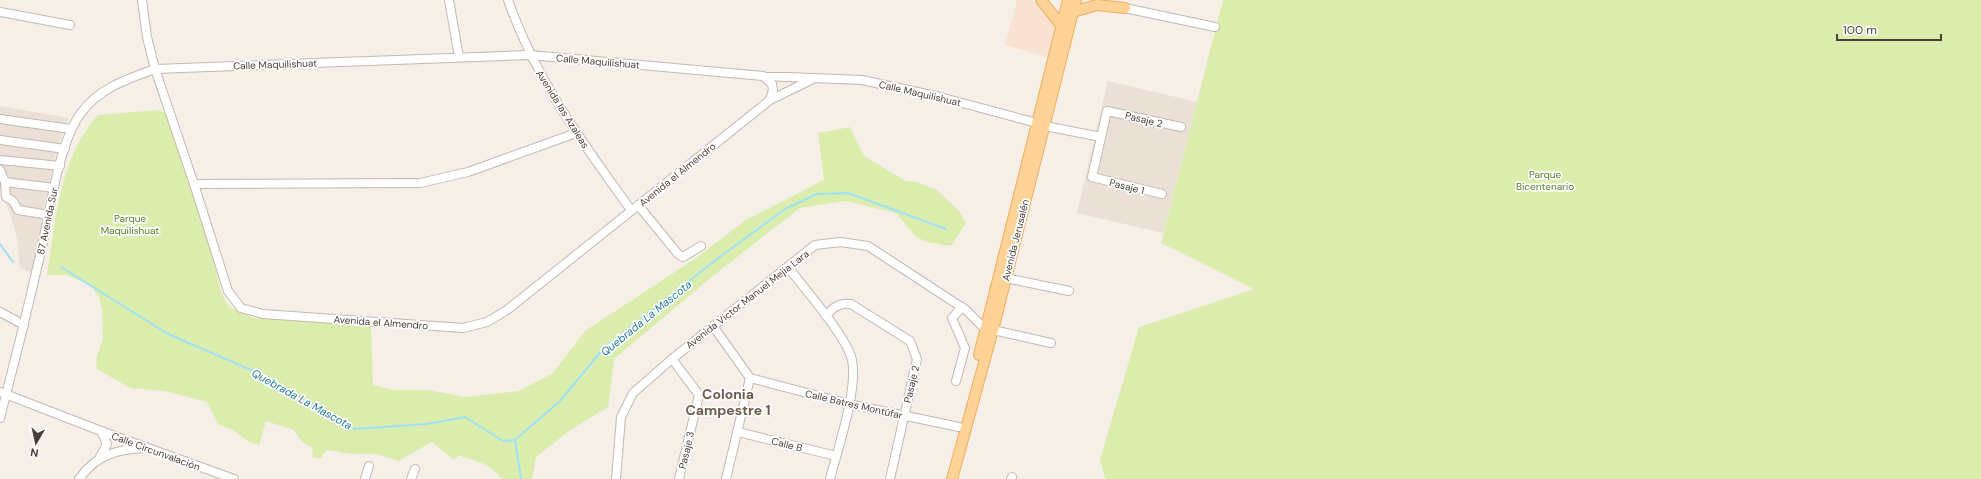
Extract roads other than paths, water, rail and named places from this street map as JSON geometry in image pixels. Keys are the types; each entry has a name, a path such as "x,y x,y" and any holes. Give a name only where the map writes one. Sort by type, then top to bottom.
{"main road":[{"path":"1040,0 1061,25"},
{"name":"Avenida Jerusalén","path":"946,479 959,427 1006,278 1041,124 1061,25 1068,0"},
{"name":"Avenida Jerusalén","path":"952,479 1041,124 1076,0"},
{"path":"1115,0 1125,8"},
{"path":"1073,12 1097,5 1125,8"}],"street":[{"name":"Avenida el Almendro","path":"142,0 147,37 155,69 228,291 241,308 263,314 464,328 487,322 507,310 770,100 813,79"},
{"path":"449,0 459,57"},
{"name":"Avenida las Azaleas","path":"508,0 530,55 552,97 631,210"},
{"path":"1095,0 1215,28"},
{"path":"0,12 70,26"},
{"name":"Calle Maquilishuat","path":"155,69 530,55 763,76 862,80 902,88 1101,138"},
{"name":"87 Avenida Sur","path":"0,418 3,394 24,326 54,188 71,129 81,113 99,94 127,79 155,69"},
{"path":"763,76 772,84 773,90 770,100"},
{"name":"Pasaje 2","path":"1101,138 1107,111 1181,127"},
{"path":"0,119 71,129"},
{"path":"194,184 420,183 468,172 576,133"},
{"name":"Pasaje 1","path":"1101,138 1092,177 1162,194"},
{"path":"0,140 65,149"},
{"path":"0,160 60,166"},
{"path":"0,170 5,182 6,197 13,201 18,210 49,216"},
{"path":"5,182 54,188"},
{"path":"638,205 678,254 683,257 701,246"},
{"name":"Avenida Victor Manuel Mejia Lara","path":"616,479 621,417 633,393 672,359 815,245 840,242 856,243 868,246 962,307 989,330"},
{"path":"788,267 826,316 848,349 852,359 854,386 830,479"},
{"path":"1006,278 1068,291"},
{"name":"Pasaje 2","path":"826,316 834,307 844,303 851,304 910,341 917,359 890,479"},
{"path":"956,381 965,348 952,318 962,307"},
{"path":"0,312 24,326"},
{"path":"713,326 750,378 726,479"},
{"path":"989,330 1051,343"},
{"name":"Pasaje 3","path":"672,359 698,395 679,479"},
{"name":"Calle Batres Montúfar","path":"750,378 849,404 959,427"},
{"name":"Calle Circunvalación","path":"3,394 234,479"},
{"path":"100,458 105,451 107,444 106,438 101,431"},
{"name":"Calle B","path":"738,432 836,456"},
{"path":"79,479 89,466 112,452 152,448"},
{"path":"365,479 369,466"},
{"path":"411,479 415,469"}],"waterway":[{"name":"Quebrada La Mascota","path":"61,267 168,334 256,372 355,429 427,424 465,417 503,441 515,440 560,401 603,349 713,262 785,209 817,194 848,193 946,229"},
{"name":"Quebrada La Mascota","path":"0,244 13,262"},
{"path":"515,440 521,479"}],"district":[{"name":"Colonia Campestre 1","path":"728,402"}],"park label":[{"name":"Parque Bicentenario","path":"1545,180"},
{"name":"Parque Maquilishuat","path":"130,224"}]}
